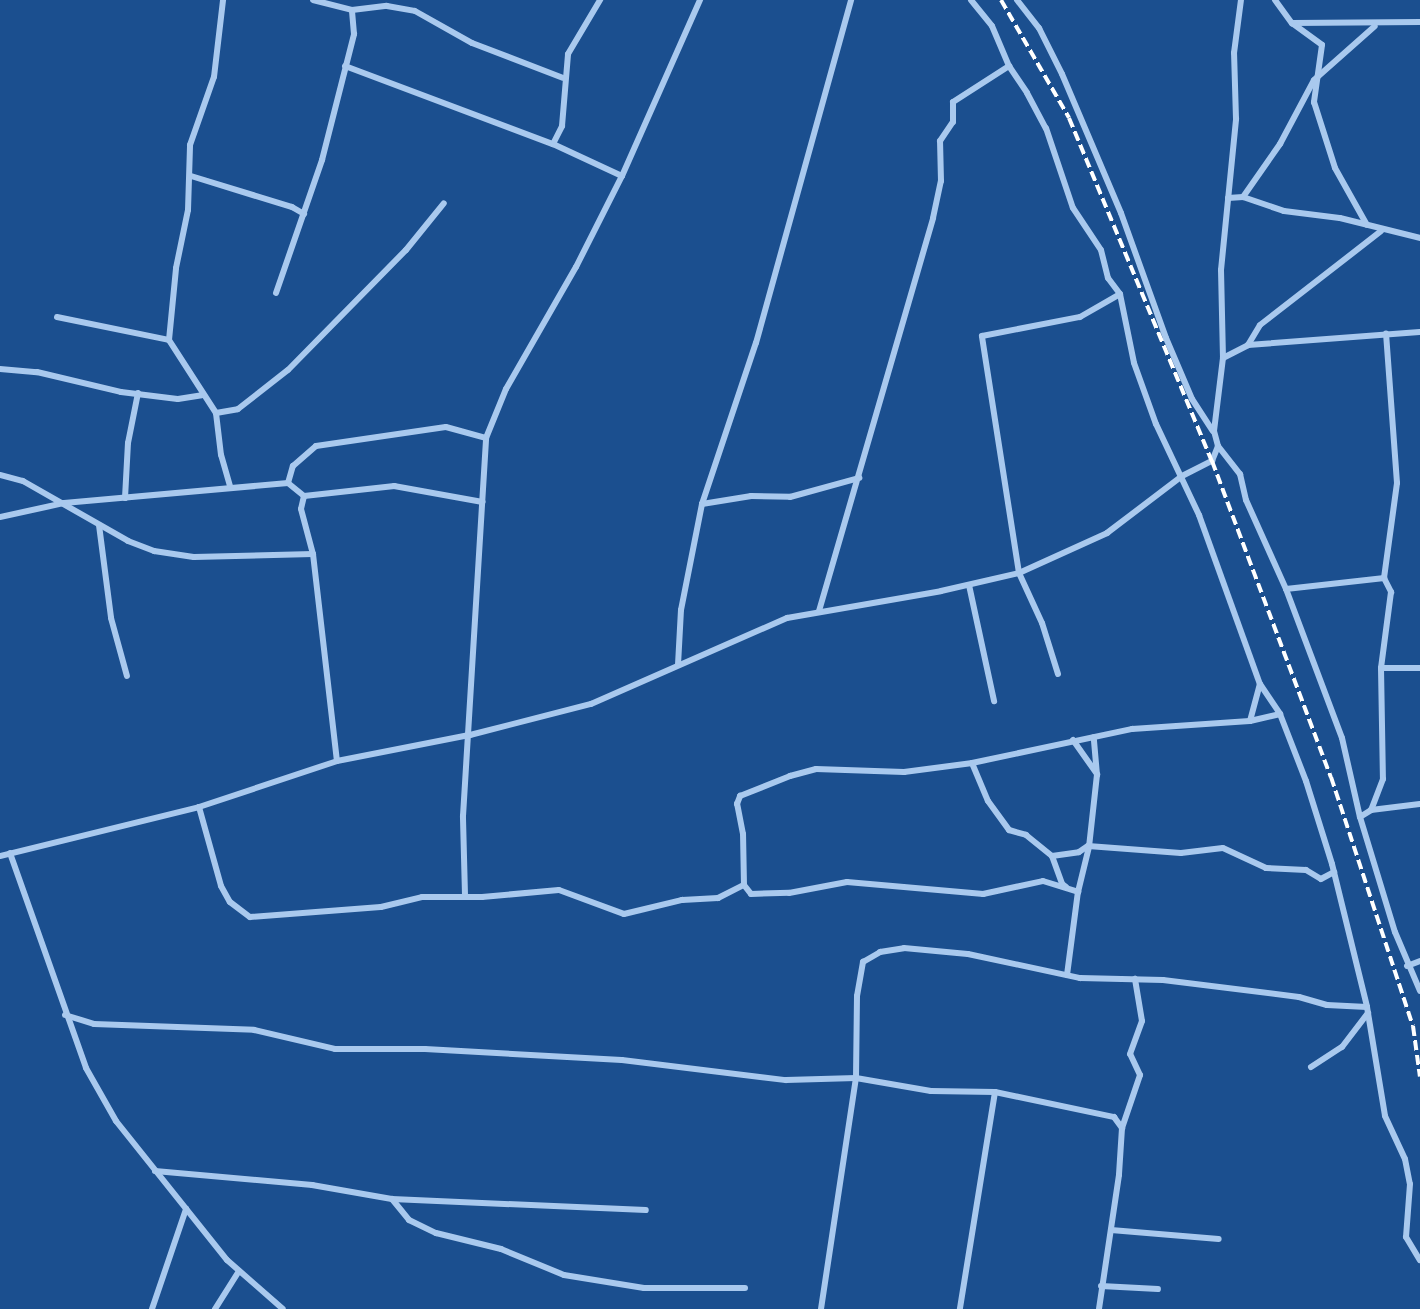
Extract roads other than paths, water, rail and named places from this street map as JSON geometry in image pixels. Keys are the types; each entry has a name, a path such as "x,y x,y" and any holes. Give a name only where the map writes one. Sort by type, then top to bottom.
{"street":[{"path":"223,0 214,77 190,145 191,176 169,340 202,395 216,413 221,455 230,486"},
{"path":"314,0 352,10 387,6 415,11 472,43 563,78"},
{"path":"553,144 562,126 563,78 568,54 600,0"},
{"path":"465,895 463,816 471,735 486,438 506,389 576,267 622,176 700,0"},
{"path":"678,665 681,610 702,504 756,344 850,0"},
{"path":"971,0 992,26 1009,66 1046,128 1073,208 1101,250 1108,278 1120,294 1134,363 1160,434 1182,476 1260,684 1280,714 1334,872 1367,1010 1385,1116 1406,1159 1410,1184 1406,1238 1420,1260"},
{"path":"1017,0 1039,28 1066,84 1121,213 1166,338 1192,399 1214,431 1218,446 1240,474 1246,500 1286,589 1342,738 1360,817 1407,966 1420,991"},
{"path":"1214,431 1223,358 1221,270 1236,119 1234,53 1241,0"},
{"path":"1243,197 1281,144 1314,80 1323,55 1322,45 1292,23 1275,0"},
{"path":"276,293 304,214 354,34 352,10"},
{"path":"1292,23 1326,21 1375,26 1420,22"},
{"path":"1366,225 1335,168 1314,102 1314,80 1375,26"},
{"path":"345,66 553,144 622,176"},
{"path":"819,611 933,218 941,181 940,141 952,122 953,102 1009,66"},
{"path":"191,176 304,214"},
{"path":"1228,198 1243,197 1284,211 1366,225 1381,231 1420,238"},
{"path":"216,413 238,409 288,370 406,250 444,203"},
{"path":"1248,345 1260,325 1381,231"},
{"path":"1058,674 1042,623 1019,573 982,336 1080,317 1120,294"},
{"path":"57,316 169,340"},
{"path":"1223,358 1248,345 1420,332"},
{"path":"1371,810 1383,779 1381,668 1391,592 1384,578 1397,483 1386,333"},
{"path":"0,369 37,372 178,399 202,395"},
{"path":"125,498 128,443 138,393"},
{"path":"288,483 293,466 316,446 446,427 486,438"},
{"path":"0,856 199,807 337,761 471,735 591,704 788,618 969,585 1019,573 1107,533 1182,476 1212,461 1218,446"},
{"path":"0,475 23,481 99,525 154,551 194,557 313,555"},
{"path":"702,504 751,496 790,497 859,478"},
{"path":"0,517 64,503 230,486 288,483 304,496 394,486 483,502"},
{"path":"304,496 301,509 313,555 337,761"},
{"path":"99,525 111,618 127,675"},
{"path":"1286,589 1384,578"},
{"path":"969,585 994,701"},
{"path":"1381,668 1420,668"},
{"path":"1250,721 1260,684"},
{"path":"1078,892 1043,881 983,894 848,882 789,893 751,894 744,885 743,834 737,804 740,796 749,790 816,769 904,772 972,763 1132,729 1250,721 1280,714"},
{"path":"1067,975 1078,892 1089,846 1091,802 1097,775 1094,737"},
{"path":"1073,740 1097,775"},
{"path":"972,763 988,801 1009,830 1026,836 1052,856 1062,884 1078,892"},
{"path":"1358,801 1371,810"},
{"path":"1360,817 1371,810 1420,804"},
{"path":"199,807 221,886 230,902 250,916 381,907 422,897 465,895 482,897 559,890 624,914 682,900 718,898 744,885"},
{"path":"1052,856 1089,846 1181,853 1223,848 1266,868 1306,870 1321,879 1334,872"},
{"path":"10,853 65,1015 86,1068 116,1121 154,1171 239,1272 283,1309"},
{"path":"821,1309 856,1078 857,996 863,962 880,952 904,948 968,954 1067,975 1135,979 1299,997 1327,1005 1367,1010"},
{"path":"1407,966 1420,961"},
{"path":"1099,1309 1111,1230 1122,1128 1140,1075 1130,1054 1142,1022 1135,979"},
{"path":"1311,1067 1342,1047 1367,1010"},
{"path":"65,1015 94,1024 254,1030 335,1049 425,1049 622,1060 786,1080 856,1078 932,1091 995,1092 1113,1118 1122,1128"},
{"path":"960,1309 995,1092"},
{"path":"154,1171 312,1185 392,1199 646,1210"},
{"path":"392,1199 409,1220 436,1233 501,1250 564,1275 644,1288 745,1287"},
{"path":"152,1309 186,1209"},
{"path":"1111,1230 1219,1239"},
{"path":"215,1309 239,1272"},
{"path":"1101,1286 1158,1289"}],"railway":[{"path":"1001,0 1069,118 1212,461 1331,777 1413,1026 1420,1077"}]}
